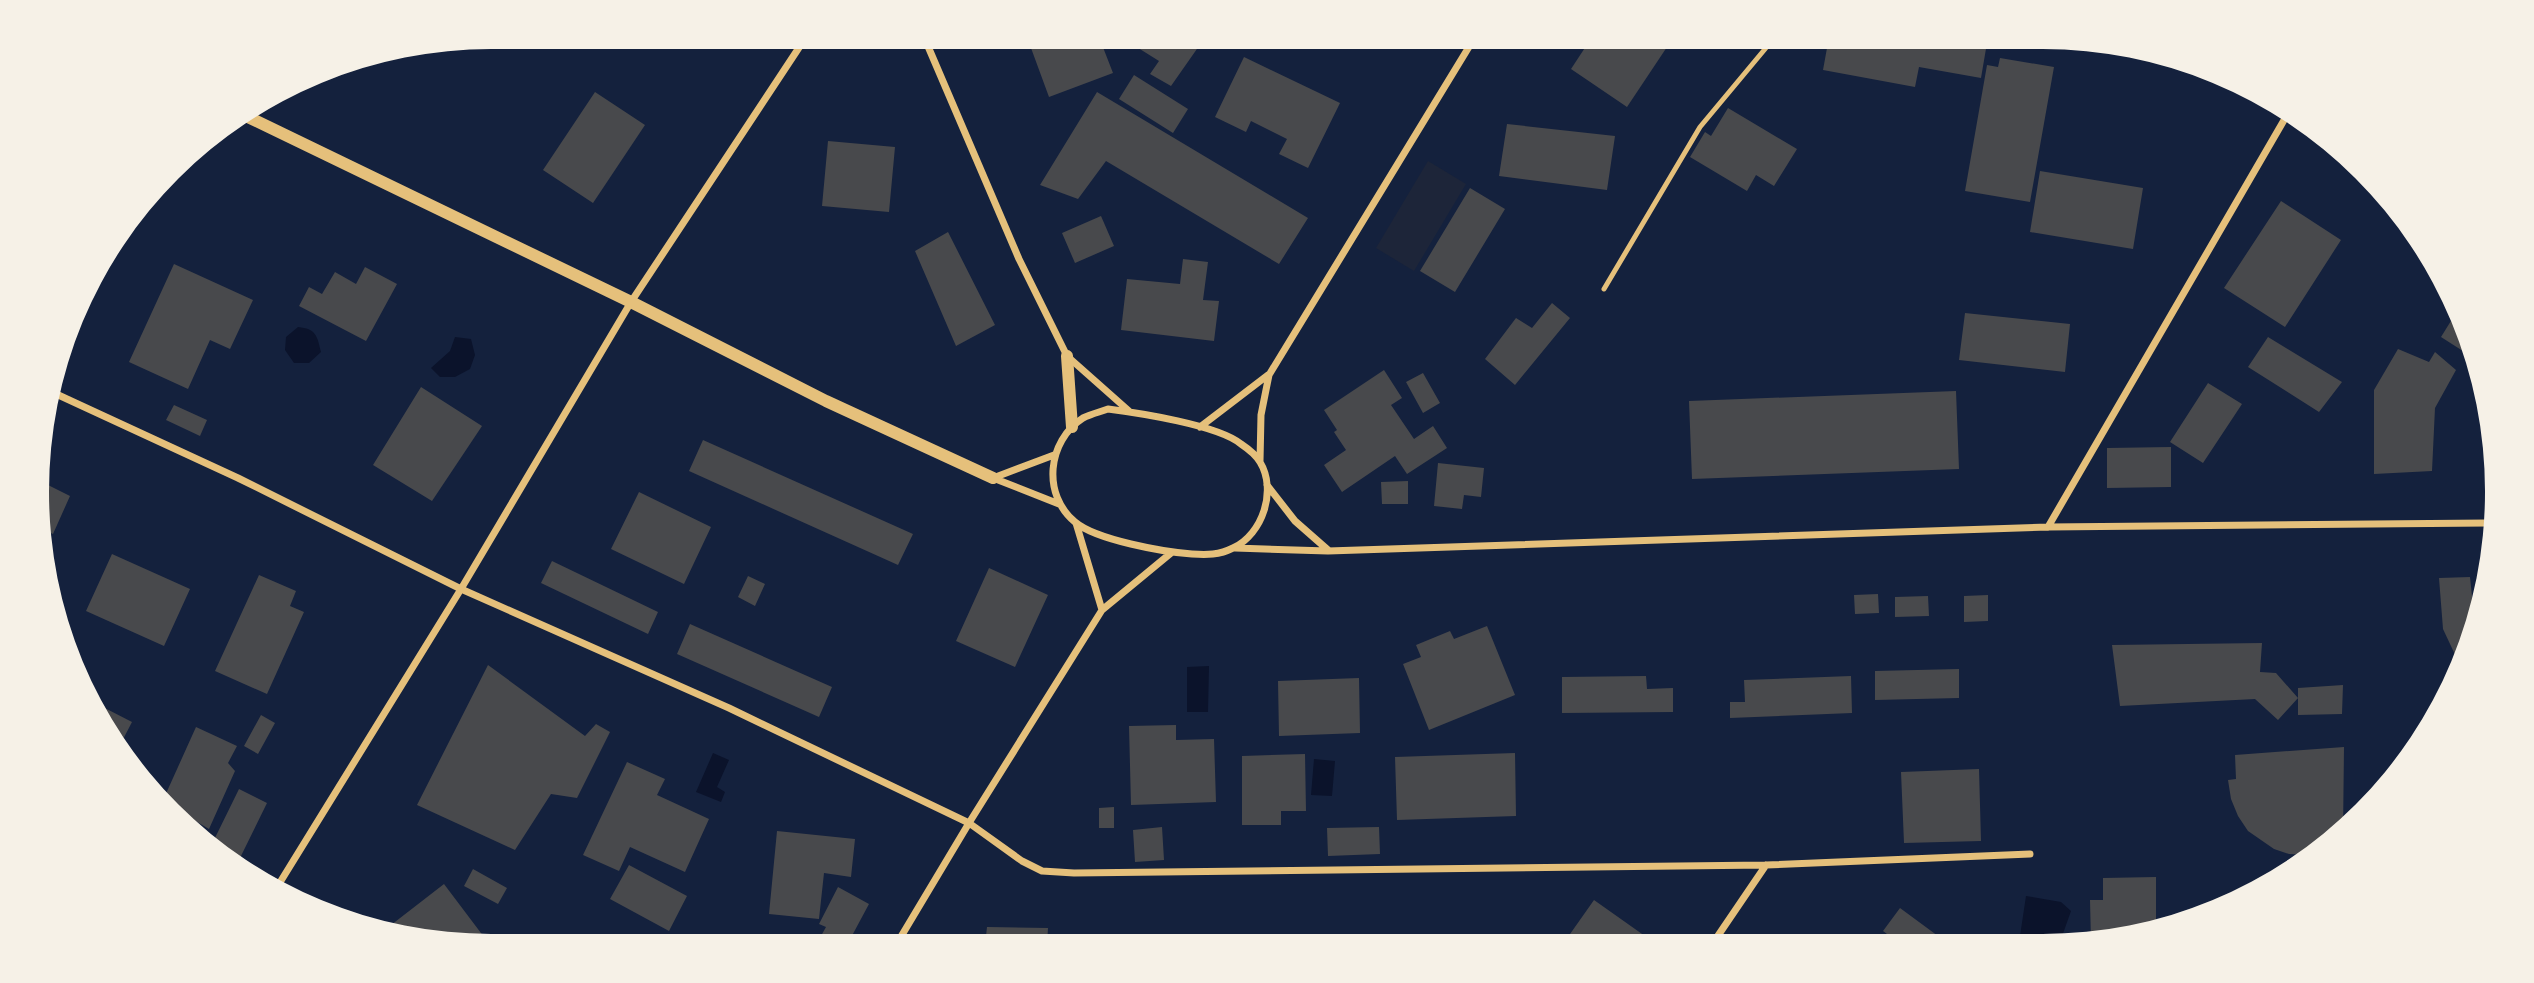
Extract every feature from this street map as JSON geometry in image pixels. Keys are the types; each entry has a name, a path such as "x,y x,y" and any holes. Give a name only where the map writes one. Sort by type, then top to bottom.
{"street":[{"path":"281,881 461,589 631,302 798,49"},
{"path":"929,49 1019,259 1067,356 1130,412"},
{"path":"1328,551 1295,521 1268,485 1260,461 1261,415 1269,375 1468,49"},
{"path":"253,119 631,302 826,401 993,478 1059,504"},
{"path":"2048,527 2284,121"},
{"path":"1067,356 1072,427"},
{"path":"1200,427 1269,375"},
{"path":"60,396 238,478 461,589 729,708 969,822 1022,862 1042,871 1074,873 1766,865 2031,855"},
{"path":"1260,461 1238,441 1200,427 1108,410 1085,417 1072,427 1054,455 1052,481 1059,504 1076,523 1098,534 1171,553 1211,555 1235,548 1328,551 2048,527 2484,523"},
{"path":"993,478 1054,455"},
{"path":"1235,548 1254,532 1265,510 1268,485"},
{"path":"1076,523 1102,610"},
{"path":"903,934 969,822 1102,610 1171,553"},
{"path":"1719,934 1766,865"}],"lane":[{"path":"1604,289 1700,127 1765,49"}],"shaded area":[{"path":"1428,161 1466,184 1414,271 1376,248"},
{"path":"298,327 312,331 318,341 321,352 309,363 294,363 285,350 286,337"},
{"path":"455,337 471,339 475,355 470,369 455,377 440,377 431,368 450,351"},
{"path":"1209,666 1208,712 1187,712 1187,667"},
{"path":"713,753 729,760 717,787 725,792 721,802 696,792"},
{"path":"1314,759 1335,761 1332,796 1311,795"},
{"path":"2026,896 2061,902 2071,911 2063,933 2020,934"}],"building":[{"path":"1031,49 1104,49 1113,73 1049,97"},
{"path":"1140,49 1197,49 1171,86 1150,74 1159,61"},
{"path":"1584,49 1666,49 1627,107 1571,69"},
{"path":"1827,49 1986,49 1981,78 1919,67 1915,87 1823,70"},
{"path":"1244,57 1340,103 1308,168 1279,154 1287,139 1251,121 1246,132 1215,117"},
{"path":"2000,58 2054,67 2030,202 1965,191 1987,65 1998,67"},
{"path":"1134,75 1188,109 1173,133 1119,99"},
{"path":"595,92 645,125 593,203 543,170"},
{"path":"1097,92 1308,218 1279,264 1106,161 1078,199 1040,185"},
{"path":"1728,108 1797,149 1774,186 1756,175 1747,191 1690,157 1705,132 1711,136"},
{"path":"1507,124 1615,136 1607,190 1499,176"},
{"path":"828,141 895,147 889,212 822,206"},
{"path":"2040,171 2143,188 2133,249 2030,232"},
{"path":"1470,188 1505,209 1455,292 1420,271"},
{"path":"2281,201 2341,240 2285,327 2224,288"},
{"path":"1101,216 1114,246 1075,263 1062,233"},
{"path":"948,232 995,325 956,346 915,251"},
{"path":"1183,259 1208,262 1203,300 1219,301 1214,341 1121,330 1127,279 1180,284"},
{"path":"174,264 253,300 230,349 210,340 188,389 129,362"},
{"path":"365,267 397,284 366,341 299,306 309,287 322,294 335,272 356,284"},
{"path":"1552,303 1570,318 1515,385 1485,359 1516,318 1532,328"},
{"path":"1965,313 2070,324 2065,372 1959,360"},
{"path":"2451,321 2463,351 2441,337"},
{"path":"2268,337 2342,382 2319,412 2248,367"},
{"path":"2398,349 2429,362 2435,352 2456,370 2435,408 2432,471 2374,474 2374,390"},
{"path":"1384,370 1402,398 1391,405 1414,439 1433,426 1447,448 1407,474 1395,456 1342,492 1324,465 1346,450 1324,410"},
{"path":"1423,373 1440,403 1423,413 1406,382"},
{"path":"2208,383 2242,404 2203,463 2170,442"},
{"path":"421,387 482,426 432,501 373,465"},
{"path":"1956,391 1959,469 1692,479 1689,401"},
{"path":"174,405 207,420 200,436 166,420"},
{"path":"703,440 913,534 898,565 689,471"},
{"path":"2171,447 2171,487 2107,488 2107,448"},
{"path":"1438,463 1484,468 1481,497 1464,495 1462,509 1434,506"},
{"path":"1408,481 1408,504 1382,504 1381,482"},
{"path":"49,486 70,496 53,534 50,520"},
{"path":"639,492 711,527 684,584 611,549"},
{"path":"112,554 190,589 164,646 86,611"},
{"path":"552,561 658,612 648,634 541,583"},
{"path":"989,568 1048,595 1015,667 956,641"},
{"path":"259,575 296,591 290,606 304,612 267,694 215,671"},
{"path":"748,576 765,584 755,606 738,597"},
{"path":"2470,577 2472,597 2454,653 2443,629 2439,578"},
{"path":"1878,594 1879,613 1855,614 1854,595"},
{"path":"1988,595 1988,621 1964,622 1964,596"},
{"path":"1928,596 1929,616 1895,617 1895,597"},
{"path":"690,624 832,687 819,717 677,654"},
{"path":"1487,626 1515,695 1429,730 1403,664 1421,657 1416,645 1450,631 1454,639"},
{"path":"2262,643 2260,672 2276,673 2298,698 2278,720 2255,699 2120,706 2112,645"},
{"path":"488,665 585,736 596,724 610,732 577,798 551,794 515,850 417,805"},
{"path":"1959,669 1959,698 1875,700 1875,671"},
{"path":"1646,676 1647,689 1673,688 1673,712 1562,713 1562,677"},
{"path":"1851,676 1852,713 1730,718 1730,702 1745,702 1744,680"},
{"path":"1359,678 1360,733 1279,736 1278,681"},
{"path":"2343,685 2342,714 2298,715 2298,688"},
{"path":"106,708 132,722 124,737"},
{"path":"261,715 275,723 258,754 244,746"},
{"path":"1176,725 1176,740 1214,739 1216,802 1131,805 1129,726"},
{"path":"196,727 237,746 228,763 235,771 209,829 199,823 167,791"},
{"path":"2344,747 2343,815 2295,854 2274,849 2248,831 2238,816 2231,799 2228,780 2236,779 2235,755"},
{"path":"1515,753 1516,816 1397,820 1395,757"},
{"path":"1305,754 1306,811 1281,811 1281,825 1242,825 1242,756"},
{"path":"627,762 665,779 657,795 709,819 685,872 630,847 619,871 583,855"},
{"path":"1979,769 1981,841 1904,843 1901,772"},
{"path":"239,789 267,803 241,856 215,837"},
{"path":"1114,807 1114,828 1099,828 1099,808"},
{"path":"1162,827 1164,860 1135,862 1133,830"},
{"path":"1379,827 1380,854 1328,856 1327,828"},
{"path":"777,831 855,839 851,877 824,873 819,919 769,914"},
{"path":"629,865 687,896 669,931 610,899"},
{"path":"473,869 507,888 498,904 464,886"},
{"path":"2156,877 2156,919 2091,931 2090,900 2103,900 2103,878"},
{"path":"444,884 481,934 434,930 394,923"},
{"path":"838,887 869,904 853,934 822,934 826,927 819,924"},
{"path":"1594,900 1642,934 1570,934"},
{"path":"1900,908 1935,934 1887,934 1883,931"},
{"path":"987,927 1048,928 1048,934 986,934"}]}
